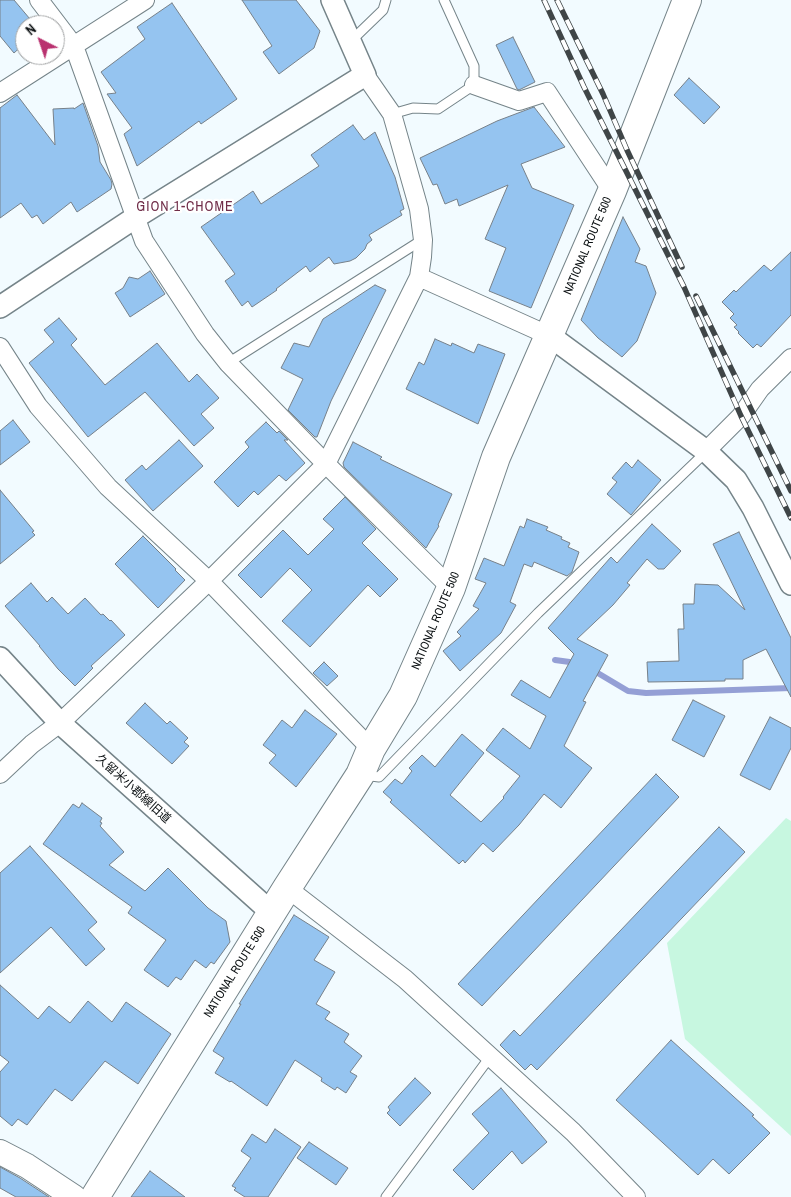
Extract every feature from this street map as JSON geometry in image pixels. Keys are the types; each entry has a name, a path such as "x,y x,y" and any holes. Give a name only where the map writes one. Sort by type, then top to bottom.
{"highway":[{"name":"NATIONAL ROUTE 500","path":"95,1197 287,888 360,775 372,748 403,696 452,588 496,457 612,190 687,0"}],"main road":[{"path":"0,1152 27,1166 74,1197"}],"street":[{"path":"39,0 74,46 144,241 205,334 228,363 326,464 452,588"},
{"path":"0,93 145,0"},
{"path":"0,774 32,744 60,723 209,581 326,464 419,278 423,240 419,209 392,114 365,75 332,0"},
{"path":"0,307 136,217 365,75"},
{"path":"474,85 519,102 547,92 612,190"},
{"path":"419,278 550,336 706,451 736,480 753,508 791,584"},
{"path":"0,347 38,406 108,487 209,581 372,748"},
{"path":"706,451 741,416 760,389 791,358"},
{"name":"久留米小郡線旧道","path":"0,658 60,723 272,913"},
{"path":"287,888 405,979 573,1132 636,1197"}],"lane":[{"path":"351,41 383,10 386,0"},
{"path":"392,114 413,108 438,109 474,85 474,66 444,0"},
{"path":"228,363 423,240"},
{"path":"360,775 379,777 538,613 706,451"},
{"path":"386,1197 490,1057"}],"green space":[{"path":"786,818 791,821 791,1136 685,1039 667,943"}],"building":[{"path":"0,0 14,0 27,15 15,15 14,53 0,36"},
{"path":"242,0 296,0 320,31 314,48 279,74 263,52 272,46"},
{"path":"172,3 237,99 201,124 199,121 137,166 124,134 132,128 107,94 116,93 101,72 145,39 137,27"},
{"path":"513,37 535,82 519,90 496,45"},
{"path":"689,78 720,107 704,124 674,95"},
{"path":"17,95 55,145 53,109 74,109 83,103 98,146 100,162 111,180 111,189 77,212 71,202 43,224 37,215 32,218 21,203 0,218 0,108"},
{"path":"534,107 565,147 521,164 532,188 574,205 531,308 489,291 506,248 485,239 508,185 459,206 457,199 445,204 437,184 433,185 420,158 497,121"},
{"path":"353,125 364,140 375,132 395,177 404,209 400,211 402,215 369,235 372,240 356,258 334,264 329,257 310,272 306,266 277,290 252,307 248,301 242,306 225,281 235,274 201,227 253,191 261,204 319,166 311,155"},
{"path":"623,217 640,249 635,262 646,266 656,293 637,341 622,357 598,338 581,320"},
{"path":"791,252 791,315 761,347 757,344 753,348 738,333 734,327 737,325 730,318 734,314 722,302 734,290 736,292 764,265 771,271"},
{"path":"150,271 165,294 130,317 115,293 123,288 129,277 138,279"},
{"path":"375,285 386,290 331,401 317,437 315,437 288,410 303,379 281,368 294,343 309,347 323,319"},
{"path":"59,318 77,339 71,345 105,385 157,343 189,382 197,374 219,398 201,414 214,428 194,446 145,392 88,437 29,363 54,342 44,330"},
{"path":"435,339 451,346 452,343 474,353 478,344 505,354 478,424 406,389 419,362 424,365"},
{"path":"13,420 30,442 0,465 0,431"},
{"path":"266,422 277,433 279,431 288,440 284,440 305,463 286,481 279,475 258,495 254,491 238,507 214,482 249,447 245,442"},
{"path":"179,440 203,466 153,511 125,480 142,465 146,470"},
{"path":"353,442 382,457 380,459 452,494 439,526 426,548 344,467 343,463"},
{"path":"638,460 661,480 631,515 607,494 617,482 612,478 626,462 632,468"},
{"path":"0,490 34,531 32,532 35,535 0,564"},
{"path":"345,497 376,529 362,543 398,579 380,597 368,585 310,647 282,621 312,590 290,568 261,598 238,575 283,530 308,555 334,529 323,519"},
{"path":"527,519 548,527 546,530 562,537 561,539 570,543 568,547 579,552 572,572 567,576 534,562 532,567 524,564 510,602 516,605 501,633 460,671 443,651 461,636 457,632 479,609 473,606 486,583 475,579 484,558 504,566 520,526 524,528"},
{"path":"652,524 681,551 664,569 658,569 647,559 627,583 630,585 613,605 577,639 608,655 583,701 586,702 564,746 592,768 561,808 544,794 519,825 493,852 483,843 465,863 463,860 459,864 390,802 392,800 383,792 395,779 402,784 412,771 409,768 422,755 435,767 462,734 484,753 450,795 481,822 504,798 520,776 486,750 503,728 530,749 546,716 511,695 521,680 550,698 574,654 548,628 611,557 617,563"},
{"path":"739,532 791,638 791,697 766,649 743,660 743,679 648,682 647,662 679,661 678,629 684,629 683,604 694,604 695,584 718,585 745,610 713,544"},
{"path":"143,536 185,580 158,608 115,564"},
{"path":"31,583 47,602 52,597 68,614 85,598 101,615 103,614 111,620 125,635 91,666 93,668 75,686 58,669 5,606"},
{"path":"324,662 338,676 327,686 313,673"},
{"path":"693,700 725,716 704,757 672,740"},
{"path":"145,703 167,724 170,721 188,738 184,742 189,746 172,764 126,723"},
{"path":"305,710 337,734 296,787 269,763 276,755 263,745 282,720 292,728"},
{"path":"770,717 791,728 791,748 770,790 740,775"},
{"path":"656,774 679,797 482,1006 458,984"},
{"path":"82,803 102,818 100,826 124,852 109,865 145,891 168,868 208,908 226,921 230,942 214,964 211,962 206,968 195,960 181,980 176,977 168,987 144,970 166,940 128,913 132,907 43,844 73,804 79,808"},
{"path":"719,827 745,852 537,1070 531,1064 525,1070 500,1045 514,1030 520,1036"},
{"path":"30,846 97,922 88,930 105,949 86,966 51,927 0,973 0,873"},
{"path":"294,915 329,937 314,960 335,972 316,1004 330,1012 325,1019 349,1034 344,1042 362,1056 350,1072 357,1076 346,1093 337,1087 335,1090 321,1081 322,1078 295,1060 267,1106 231,1081 215,1073 224,1058 213,1051 241,1004 239,1004"},
{"path":"0,985 38,1019 49,1006 70,1023 88,1001 112,1022 126,1002 171,1034 138,1084 105,1061 72,1101 55,1089 27,1125 18,1119 12,1126 0,1116 0,1072 9,1062 0,1055"},
{"path":"671,1040 754,1115 752,1116 770,1133 729,1174 713,1159 698,1175 616,1100"},
{"path":"415,1078 431,1093 400,1126 387,1113 390,1110 388,1107"},
{"path":"501,1088 547,1142 522,1164 512,1151 473,1190 453,1170 489,1133 472,1114"},
{"path":"275,1129 301,1147 268,1197 245,1197 234,1190 236,1188 232,1186 251,1158 241,1151 252,1134 266,1143"},
{"path":"309,1142 348,1168 336,1185 297,1158"},
{"path":"0,1167 49,1197 16,1197 0,1188"},
{"path":"150,1171 185,1197 131,1197"}],"waterway":[{"path":"555,660 577,663"},
{"path":"591,669 628,691 646,693 791,688"}],"railway":[{"path":"544,0 584,87 684,287 741,416 791,518"},
{"path":"557,0 603,94 682,267"},
{"path":"696,296 791,491"}],"district":[{"name":"GION 1-CHOME","path":"185,207"}]}
